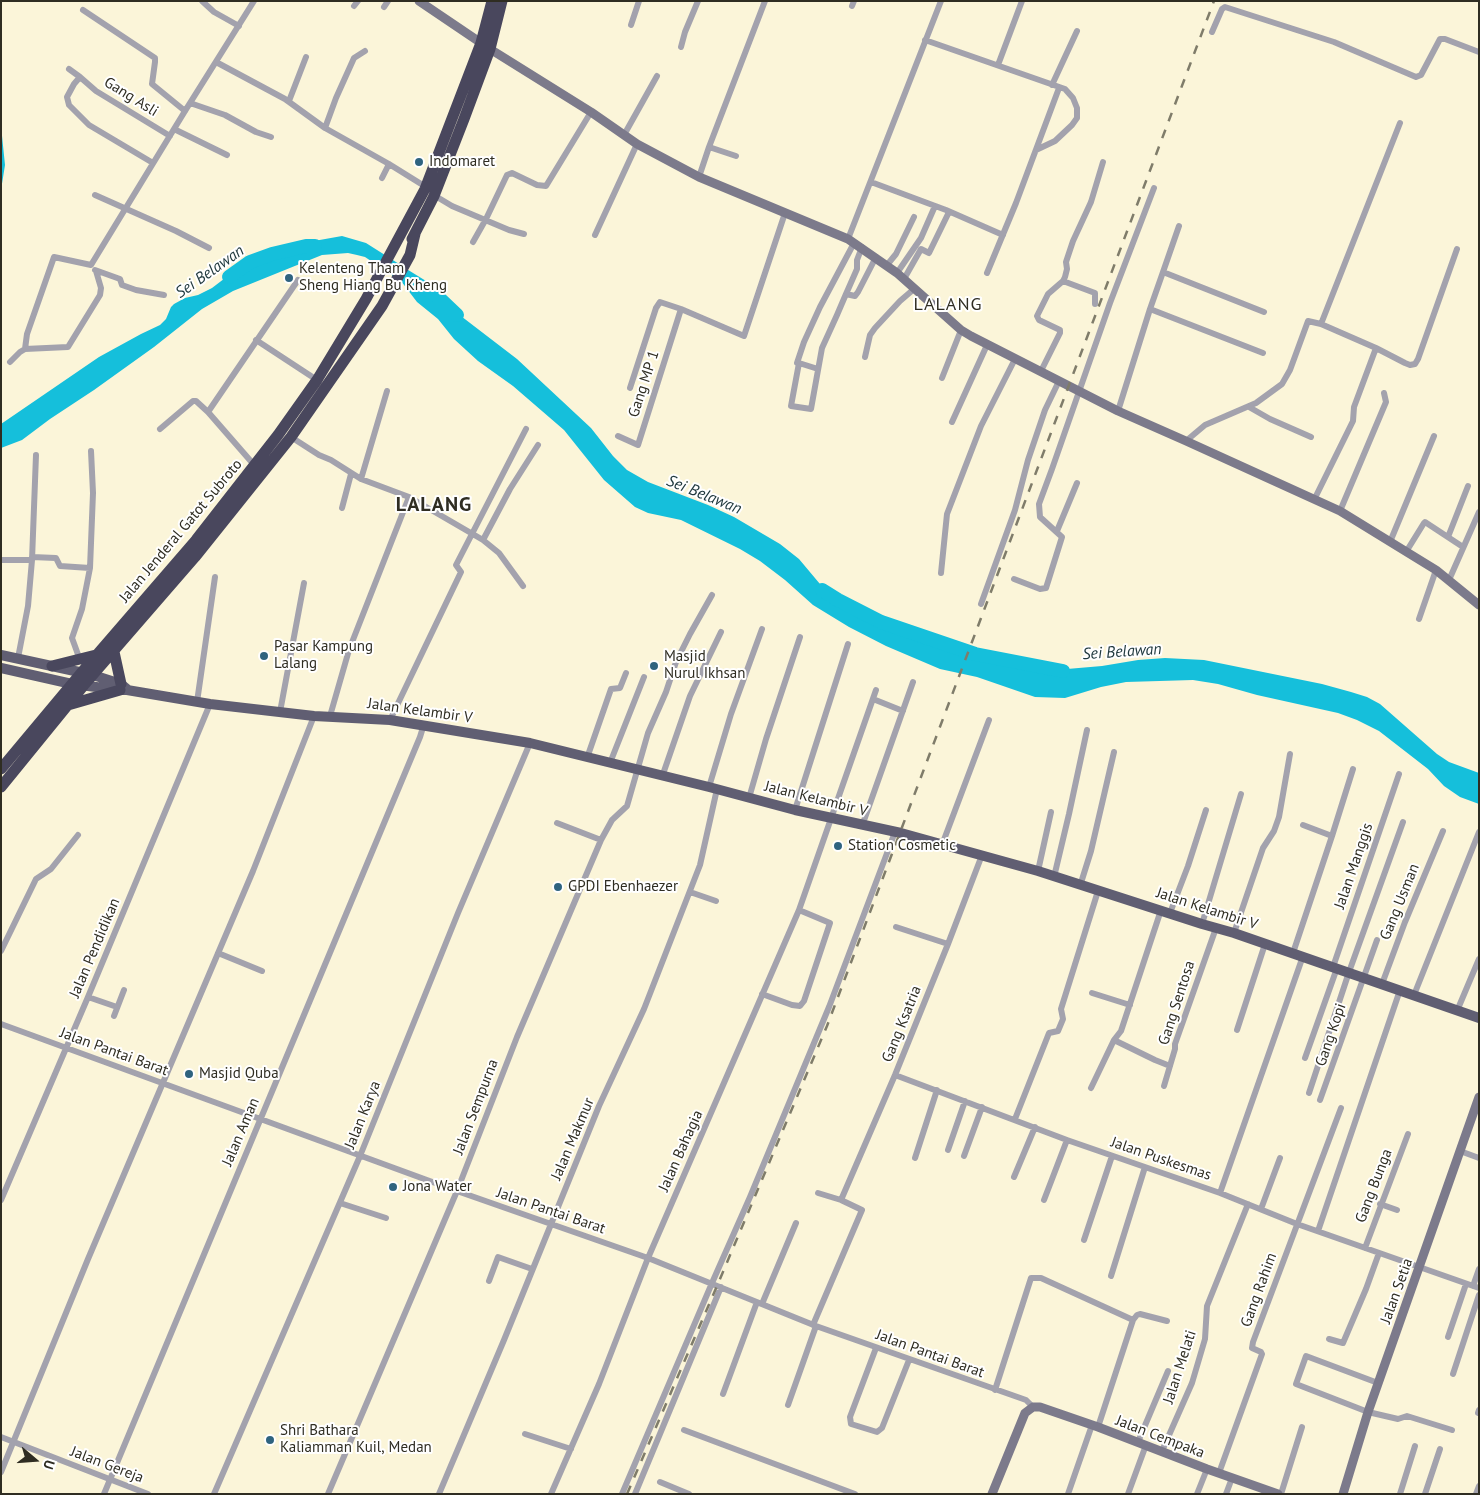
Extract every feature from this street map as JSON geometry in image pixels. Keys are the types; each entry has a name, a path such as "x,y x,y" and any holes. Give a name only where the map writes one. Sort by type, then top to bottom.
{"highway":[{"path":"486,46 492,1"},
{"path":"375,303 404,249 486,46 502,1"},
{"path":"404,249 415,234 428,191"},
{"name":"Jalan Jenderal Gatot Subroto","path":"1,786 84,685 195,557 290,437 366,327 375,303"},
{"name":"Jalan Jenderal Gatot Subroto","path":"81,666 97,655 196,540 255,466 375,303"},
{"path":"68,705 123,688 114,652"},
{"path":"1,769 72,684 81,666 52,666"}],"main road":[{"path":"1,655 52,666"},
{"name":"Jalan Kelambir V","path":"81,666 94,675 123,688"},
{"name":"Jalan Kelambir V","path":"1,668 72,684 123,688 210,704 314,716 390,720 424,724 530,743 795,810 895,832 1038,871 1080,886 1234,933 1479,1018"}],"street":[{"path":"202,1 214,12 239,26"},
{"path":"91,266 254,1"},
{"path":"419,1 591,112 637,144 699,176 855,243 887,265 962,330 987,345 1118,411 1340,511 1436,570 1479,605"},
{"path":"631,25 639,1"},
{"path":"681,46 698,1"},
{"path":"699,176 765,1"},
{"path":"855,243 857,269 822,348 811,410 791,406 799,364 797,363 810,328 843,262 855,243 871,182 941,1"},
{"path":"998,65 1022,1"},
{"path":"1212,32 1222,8 1225,7 1334,42 1416,77 1421,75 1440,39 1445,39 1479,52"},
{"path":"83,10 154,58 152,84 185,111"},
{"path":"1052,85 1077,31"},
{"path":"925,40 1065,89 1073,98 1077,108 1076,118 1072,126 1054,141 1036,150"},
{"path":"326,128 336,98 354,58 365,51"},
{"path":"289,101 306,57"},
{"path":"216,62 289,101 326,128 388,164 452,206 509,230 524,234"},
{"name":"Gang Asli","path":"69,69 103,96 126,111 142,117 170,136"},
{"path":"624,135 657,76"},
{"path":"80,77 67,98 69,105 89,126 153,163"},
{"path":"987,273 1060,88"},
{"path":"190,103 225,115 256,132 271,137"},
{"path":"473,242 507,175 510,173 537,185 546,186 591,112"},
{"path":"1322,324 1400,123"},
{"path":"174,129 227,155"},
{"path":"595,235 637,144"},
{"path":"709,147 736,156"},
{"path":"1041,371 1060,330 1039,320 1037,316 1048,294 1063,281 1068,269 1066,262 1073,241 1091,202 1103,162"},
{"path":"382,178 388,164"},
{"path":"871,182 935,206 1003,235"},
{"path":"1014,579 1040,589 1046,588 1062,537 1040,517 1039,504 1116,286 1154,188"},
{"path":"95,195 209,248"},
{"path":"900,276 919,248 935,206"},
{"path":"919,248 929,253 949,212"},
{"path":"630,388 658,304 663,303 744,336 785,213"},
{"path":"887,265 896,254 914,217"},
{"path":"1118,411 1150,308 1179,226"},
{"path":"1186,441 1205,425 1249,407 1276,390 1287,379 1308,321 1322,324 1405,363 1414,364 1418,359 1457,249"},
{"path":"846,294 855,296 857,294 876,257"},
{"path":"10,362 20,352 25,350 68,347 100,295 101,288 96,272 91,266 54,258 27,334 25,350"},
{"path":"96,272 120,279 122,284 136,290 164,295"},
{"path":"1163,272 1264,312"},
{"path":"208,412 298,280"},
{"path":"1063,281 1095,293 1095,304"},
{"path":"865,357 870,335 875,328 914,289"},
{"path":"1150,308 1262,353"},
{"name":"Gang MP 1","path":"618,436 638,445 681,310"},
{"path":"942,378 962,330"},
{"path":"256,340 317,380"},
{"path":"952,422 987,345"},
{"path":"1314,500 1353,421 1358,394 1376,348"},
{"path":"942,574 947,514 981,426 1015,358"},
{"path":"799,364 818,369"},
{"path":"981,604 1015,510 1028,460 1045,410 1059,381"},
{"path":"361,480 387,390"},
{"path":"1340,511 1386,402 1384,393"},
{"path":"160,429 193,401 197,402 255,466"},
{"path":"1249,407 1270,419 1311,437"},
{"path":"390,720 461,572 456,566 471,532 526,429"},
{"path":"1390,542 1434,436"},
{"path":"290,437 318,455 331,460 361,480 408,497 471,532 499,553 523,586"},
{"path":"483,540 510,489 538,445"},
{"path":"81,666 72,638 82,609 90,568 93,492 91,451"},
{"path":"18,658 28,606 32,559 36,455"},
{"path":"342,508 351,474"},
{"path":"1057,532 1077,483"},
{"path":"1448,537 1468,486"},
{"path":"330,716 346,660 408,497"},
{"path":"1449,580 1479,512"},
{"path":"1406,552 1424,522 1463,547"},
{"path":"1,560 56,558 60,566 90,568"},
{"path":"1419,619 1436,570"},
{"path":"197,702 215,577"},
{"path":"280,712 304,584"},
{"name":"Jalan Sempurna","path":"328,1494 456,1191 517,1037 602,840 612,820 627,806 648,733 666,692 676,662 712,595"},
{"name":"Jalan Makmur","path":"439,1494 600,1106 644,1009 690,892 700,865 713,788 730,714 762,629"},
{"path":"662,777 690,696 721,632"},
{"path":"749,798 800,637"},
{"path":"795,810 848,644"},
{"path":"587,758 611,690 620,688 626,673"},
{"path":"610,763 644,677"},
{"path":"862,826 913,682"},
{"name":"Jalan Bahagia","path":"551,1494 599,1384 648,1258 799,910 876,690"},
{"path":"873,699 903,710"},
{"name":"Jalan Pendidikan","path":"1,1200 88,998 210,704"},
{"path":"1,1472 15,1442 88,1259 253,871 314,716"},
{"path":"942,845 989,720"},
{"name":"Jalan Aman","path":"104,1494 424,724"},
{"path":"1054,877 1086,730"},
{"name":"Jalan Karya","path":"214,1494 360,1156 458,913 530,743"},
{"path":"1080,886 1093,843 1114,752"},
{"path":"1234,933 1263,848 1274,832 1290,754"},
{"path":"1293,953 1353,768"},
{"name":"Jalan Manggis","path":"1305,1058 1399,774"},
{"path":"1202,924 1241,794"},
{"path":"1091,1088 1114,1040 1121,1031 1165,911 1188,866 1206,810"},
{"path":"1038,871 1051,812"},
{"path":"1309,1094 1349,972 1403,822"},
{"path":"557,823 602,840"},
{"path":"1303,825 1332,836"},
{"name":"Gang Usman","path":"1382,984 1405,922 1443,831"},
{"path":"622,1494 750,1198 829,1007 895,832"},
{"path":"1414,995 1479,832"},
{"path":"1,951 36,879 51,869 78,835"},
{"name":"Gang Ksatria","path":"841,1200 895,1075 982,855"},
{"path":"1015,1119 1049,1033 1058,1031 1063,1019 1064,1016 1061,1010 1098,891"},
{"path":"690,892 716,901"},
{"path":"762,994 792,1005 800,1006 804,1001 830,923 799,910"},
{"path":"896,927 948,944"},
{"name":"Gang Sentosa","path":"1164,1086 1180,1029 1216,928"},
{"name":"Gang Kopi","path":"1320,1100 1377,940"},
{"path":"1237,1030 1265,944"},
{"path":"218,953 262,971"},
{"path":"1220,1193 1303,956"},
{"path":"1457,1011 1479,959"},
{"path":"114,1016 124,990"},
{"path":"1318,1231 1400,990"},
{"path":"1092,993 1130,1005"},
{"path":"88,998 118,1007"},
{"name":"Jalan Pantai Barat","path":"1,1024 456,1191 648,1258 814,1325 1026,1400 1033,1406"},
{"path":"1114,1040 1170,1066"},
{"name":"Jalan Puskesmas","path":"895,1075 982,1106 1067,1140 1220,1193 1297,1224 1473,1286"},
{"path":"914,1158 937,1090"},
{"name":"Jalan Setia","path":"1343,1494 1368,1412 1479,1097"},
{"path":"948,1150 965,1101"},
{"path":"964,1156 982,1106"},
{"path":"1297,1224 1341,1108"},
{"path":"1014,1177 1035,1127"},
{"name":"Gang Bunga","path":"1365,1248 1408,1134"},
{"path":"1044,1200 1067,1140"},
{"path":"1460,1151 1479,1158"},
{"path":"1084,1240 1112,1156"},
{"path":"1261,1209 1280,1158"},
{"path":"1111,1276 1145,1167"},
{"path":"788,1405 814,1325 837,1266 862,1212 861,1209 841,1200 818,1193"},
{"path":"340,1203 386,1218"},
{"name":"Jalan Melati","path":"1162,1452 1192,1383 1205,1339 1207,1306 1248,1204"},
{"path":"1380,1204 1397,1210"},
{"path":"723,1394 760,1303 796,1223"},
{"name":"Gang Rahim","path":"1219,1473 1262,1354 1252,1348 1253,1342 1297,1224"},
{"path":"1329,1339 1343,1343 1379,1253"},
{"path":"489,1280 498,1257 532,1269"},
{"path":"1448,1338 1479,1269"},
{"path":"996,1390 1031,1278 1041,1278 1133,1320"},
{"path":"635,1494 721,1287"},
{"path":"1453,1374 1479,1295"},
{"path":"1068,1494 1133,1320 1140,1314 1167,1321"},
{"path":"876,1348 850,1418 851,1424 877,1432 882,1428 909,1360"},
{"path":"1378,1383 1310,1357 1304,1358 1297,1386 1368,1412 1398,1419 1407,1416 1452,1430"},
{"path":"1128,1494 1142,1444 1168,1371"},
{"path":"992,1494 1025,1413 1033,1406"},
{"name":"Jalan Cempaka","path":"1033,1406 1095,1426 1207,1470 1277,1494"},
{"path":"1277,1494 1302,1427"},
{"path":"684,1430 856,1494"},
{"path":"525,1434 571,1449"},
{"name":"Jalan Gereja","path":"1,1437 148,1494"},
{"path":"1400,1494 1415,1446"},
{"path":"1425,1494 1440,1449"},
{"path":"1197,1494 1207,1470"},
{"path":"1226,1494 1232,1478"},
{"path":"660,1482 685,1493"},
{"path":"1476,1494 1479,1486"}],"water":[{"path":"1,126 5,165 1,190"},
{"name":"Sei Belawan","path":"342,236 366,243 407,269 416,285 440,300 517,359 591,428 613,456 627,470 648,482 734,517 780,544 799,559 825,590 853,610 921,638 1002,661 1039,668 1067,669 1165,658 1204,660 1322,684 1351,692 1380,704 1437,754 1449,762 1479,773 1479,804 1460,797 1444,786 1428,769 1379,731 1338,713 1257,695 1218,684 1193,680 1126,682 1101,687 1065,698 1035,697 977,677 940,669 886,646 849,627 813,605 785,580 740,549 681,520 648,513 635,507 604,480 564,430 513,386 478,361 454,339 438,319 417,302 401,281 365,257 357,255 348,253 322,255 233,291 202,309 154,347 22,440 1,448 1,424 99,357 160,325 166,319 174,304 212,288 233,272 245,266 314,241"}],"waterway":[{"name":"Sei Belawan","path":"229,277 250,262 272,254 306,246 315,246"},
{"name":"Sei Belawan","path":"398,272 437,296 457,315"},
{"name":"Sei Belawan","path":"822,590 881,622 975,654 1063,671"}],"railway":[{"path":"627,1494 827,1026 1214,1"}],"place":[{"name":"Indomaret","path":"419,162"},
{"name":"Kelenteng Tham Sheng Hiang Bu Kheng","path":"289,278"},
{"name":"Pasar Kampung Lalang","path":"264,656"},
{"name":"Masjid Nurul Ikhsan","path":"654,666"},
{"name":"Station Cosmetic","path":"838,846"},
{"name":"GPDI Ebenhaezer","path":"558,887"},
{"name":"Masjid Quba","path":"189,1074"},
{"name":"Jona Water","path":"393,1187"},
{"name":"Shri Bathara Kaliamman Kuil, Medan","path":"270,1440"}],"district":[{"name":"LALANG","path":"948,305"},
{"name":"LALANG","path":"434,505"}]}
